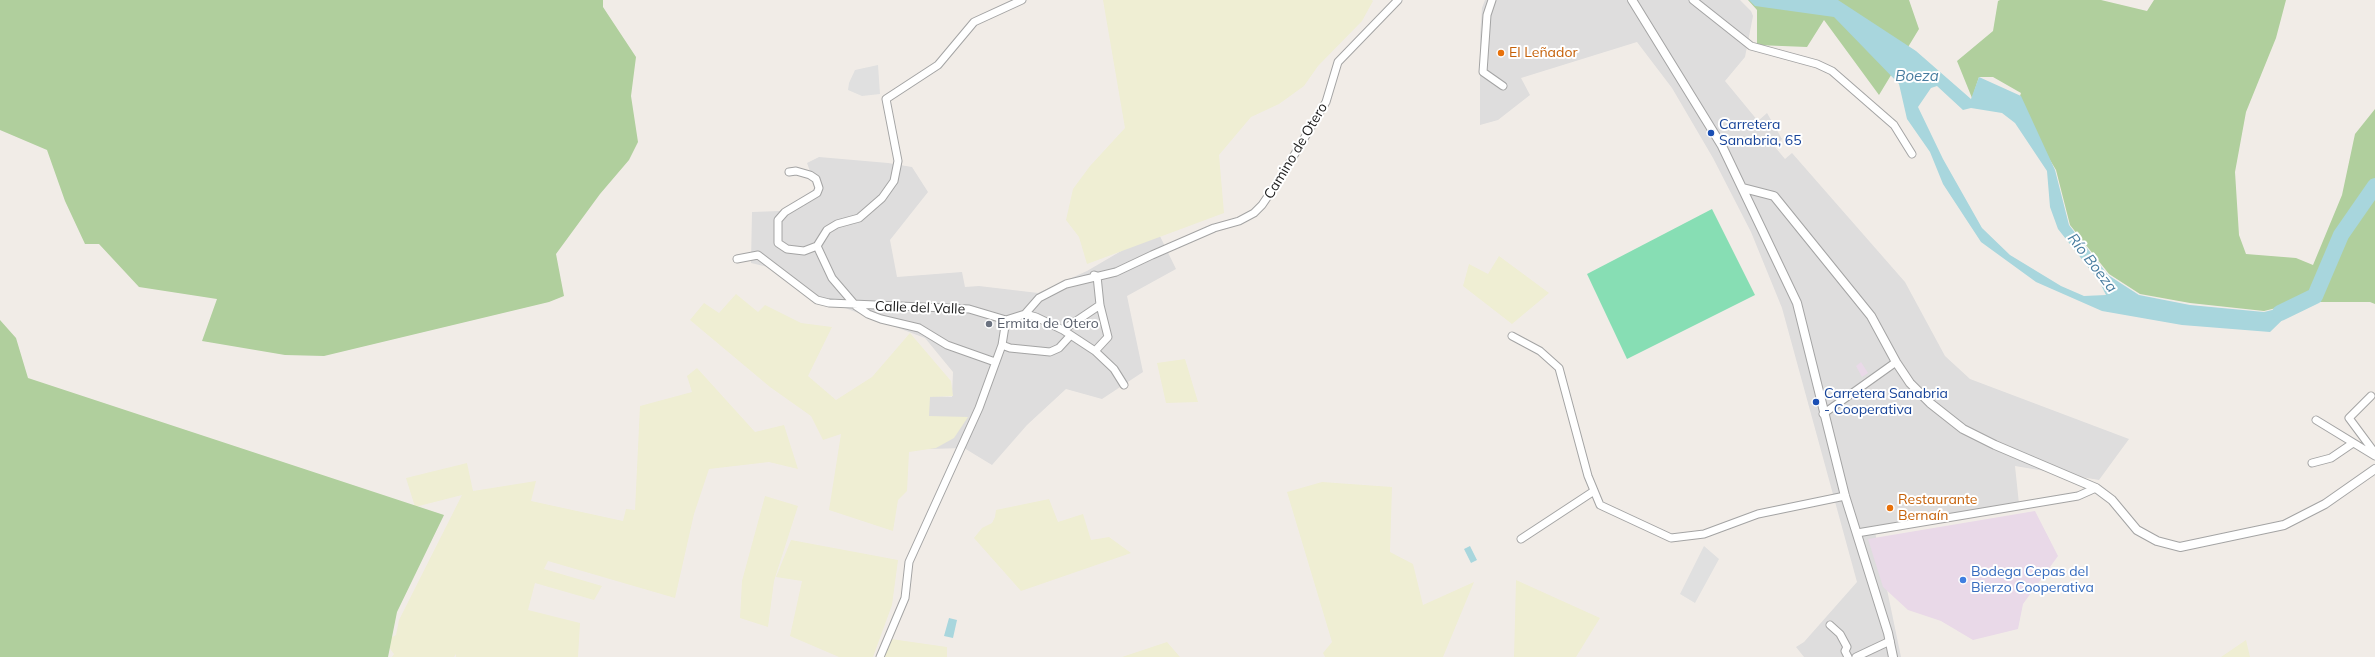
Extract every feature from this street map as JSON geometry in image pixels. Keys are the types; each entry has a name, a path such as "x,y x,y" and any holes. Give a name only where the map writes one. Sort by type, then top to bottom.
{"street":[{"path":"789,172 805,172 816,179 819,188 817,193 785,212 778,220 778,243 788,249 804,251 817,246 827,230 836,224 859,218 882,198 894,180 898,161 886,99 938,65 974,22 1022,0"},
{"path":"1386,0 1392,6"},
{"name":"Camino de Otero","path":"1025,314 1034,302 1066,284 1094,275 1116,272 1214,228 1239,221 1262,205 1326,102 1338,62 1398,0"},
{"path":"1492,0 1487,15 1483,72 1503,86"},
{"path":"1632,0 1722,146 1797,303 1820,402 1845,496 1890,641 1893,657"},
{"path":"1693,0 1751,46 1817,64 1832,71 1894,125 1912,154"},
{"path":"1743,188 1767,192 1774,196 1871,316 1896,362 1919,393 1964,429 1995,445 2096,488 2112,500 2137,530 2147,537 2180,546 2284,525 2325,504 2375,470"},
{"path":"817,246 832,278 856,306 881,319 919,328 947,345 995,362"},
{"name":"Calle del Valle","path":"737,259 758,256 817,300 829,303 856,306 969,309 1006,320"},
{"path":"1094,275 1108,337 1095,351"},
{"path":"1063,330 1100,305"},
{"path":"880,657 905,598 909,562 980,408 1002,345 1006,320 1025,314 1036,317 1063,330 1095,351 1114,369 1124,385"},
{"path":"1512,336 1540,351 1559,368 1588,476 1600,505 1671,538 1704,534 1758,514 1845,496"},
{"path":"1002,345 1010,348 1050,352 1059,348 1072,337"},
{"path":"1823,414 1896,362"},
{"path":"2371,396 2349,418 2375,453"},
{"path":"2316,420 2375,456"},
{"path":"2312,463 2331,458 2353,443"},
{"path":"1857,533 2078,496 2096,488"},
{"path":"1521,539 1594,492"},
{"path":"1830,625 1840,634 1847,647 1844,651 1848,657"},
{"path":"1856,657 1890,641"}],"shaded area":[{"path":"1485,0 1740,0 1751,11 1753,16 1745,57 1725,81 1758,121 1767,113 1782,139 1775,147 1785,159 1792,153 1905,282 1945,356 1970,379 2129,439 2099,480 2015,466 2019,504 1874,527 1901,657 1804,657 1796,647 1804,642 1857,582 1782,308 1751,232 1713,158 1672,88 1637,42 1521,78 1530,95 1498,120 1480,125 1480,36 1482,8"},
{"path":"878,65 880,94 862,96 848,90 849,83 855,70"},
{"path":"819,157 888,163 912,167 928,192 890,240 897,277 962,272 965,287 979,286 1038,293 1087,271 1157,230 1176,269 1127,296 1143,372 1102,399 1066,389 1027,425 992,465 964,448 928,449 929,396 952,397 953,372 925,338 845,308 814,300 768,267 751,263 752,212 780,211 816,188 807,163"},
{"path":"1861,362 1868,373 1862,377 1856,366"},
{"path":"2035,511 2058,556 2023,604 2018,629 1973,640 1941,621 1908,610 1883,587 1868,539"},
{"path":"1704,546 1719,559 1695,603 1680,594"}],"green space":[{"path":"0,0 603,0 603,7 636,57 631,96 638,142 629,160 600,194 556,254 564,296 549,302 324,356 285,355 202,341 217,299 139,287 99,244 85,244 65,201 47,150 0,130"},
{"path":"1103,0 1373,1 1362,21 1318,66 1304,86 1279,104 1251,117 1219,155 1224,213 1087,264 1079,237 1066,220 1073,189 1090,166 1125,128"},
{"path":"1748,0 1909,0 1919,29 1879,95 1824,20 1807,47 1757,45 1757,10"},
{"path":"2101,0 2147,11 2154,0 2286,0 2276,38 2246,112 2235,172 2239,235 2246,254 2296,258 2313,265 2342,195 2355,134 2375,109 2375,304 2370,302 2300,302 2264,311 2190,303 2140,294 2109,274 2070,225 2056,170 2017,105 2021,93 1993,77 1979,77 1972,98 1957,61 1993,31 1998,1"},
{"path":"1712,209 1755,295 1627,359 1587,274"},
{"path":"1499,256 1549,293 1512,324 1463,286 1469,264 1488,274"},
{"path":"736,294 758,312 765,305 801,323 832,327 808,376 836,400 872,377 910,333 951,381 953,396 930,397 929,416 968,417 954,438 936,448 909,452 907,491 898,500 893,531 829,510 841,434 823,440 811,416 770,387 690,320 704,303 719,313"},
{"path":"0,320 16,338 28,378 444,515 397,612 388,657 0,657"},
{"path":"1185,359 1198,402 1166,403 1157,363"},
{"path":"697,368 755,432 784,425 798,469 769,462 709,469 694,514 675,598 548,561 544,569 602,586 594,600 535,583 528,610 580,623 578,657 456,657 456,654 454,657 392,657 394,654 384,641 396,635 399,620 462,495 415,507 406,478 467,463 473,491 536,481 531,501 623,521 626,509 635,510 640,406 692,392 687,376"},
{"path":"1322,482 1392,487 1390,552 1413,564 1423,605 1474,582 1443,657 1325,657 1323,653 1332,642 1287,492"},
{"path":"765,496 798,506 774,581 768,627 740,618 742,581"},
{"path":"1049,499 1058,522 1083,514 1091,540 1109,537 1131,553 1021,591 974,538 982,528 992,523 996,510"},
{"path":"791,540 898,560 892,605 873,657 839,657 790,636 802,581 776,577"},
{"path":"1516,580 1600,618 1576,657 1514,657"},
{"path":"891,639 947,647 947,657 883,657"},
{"path":"2246,640 2250,657 2221,657"},
{"path":"1167,642 1180,657 1122,657"}],"water":[{"name":"Boeza","path":"1749,0 1838,0 1916,51 1971,99 1979,77 2021,96 2055,170 2069,225 2108,275 2139,295 2190,305 2264,312 2300,303 2270,332 2182,325 2102,311 2036,282 1981,242 1943,184 1930,152 1907,119 1899,84 1834,17 1755,6","holes":["1937,86 1963,110 1971,108 2002,113 2015,123 2047,171 2050,207 2058,229 2099,281 2106,295 2084,296 2061,286 2010,255 1982,228 1943,159 1918,107 1931,88"]},
{"path":"1470,546 1477,560 1471,563 1464,549"},
{"path":"949,618 957,620 953,638 944,636"}],"waterway":[{"name":"Río Boeza","path":"2280,313 2315,296 2341,235 2375,186"}],"place":[{"name":"El Leñador","path":"1501,53"},
{"name":"Carretera Sanabria, 65","path":"1711,133"},
{"name":"Ermita de Otero","path":"989,324"},
{"name":"Carretera Sanabria - Cooperativa","path":"1816,402"},
{"name":"Restaurante Bernaín","path":"1890,508"},
{"name":"Bodega Cepas del Bierzo Cooperativa","path":"1963,580"}]}
